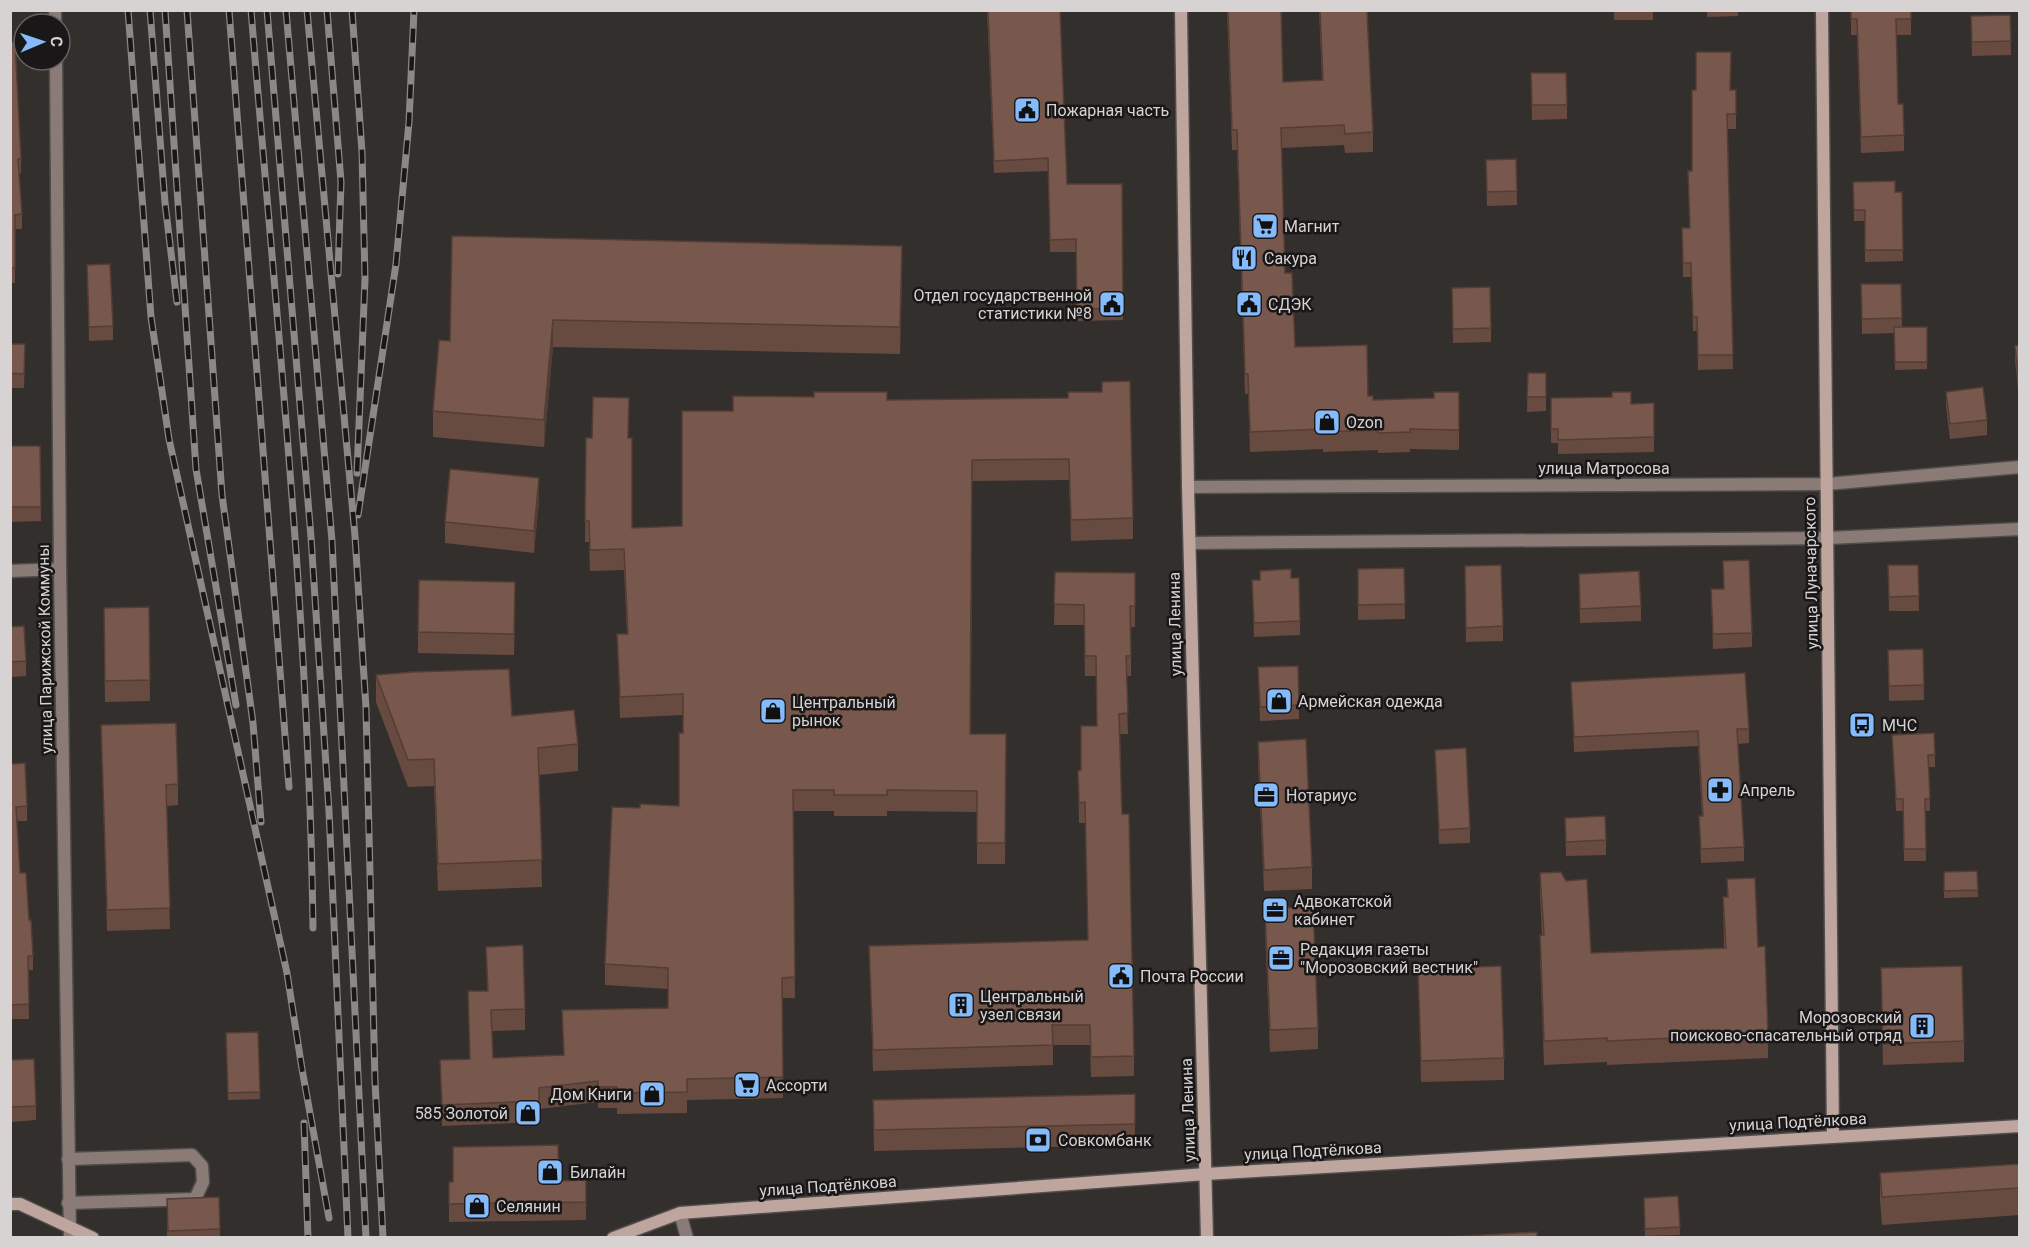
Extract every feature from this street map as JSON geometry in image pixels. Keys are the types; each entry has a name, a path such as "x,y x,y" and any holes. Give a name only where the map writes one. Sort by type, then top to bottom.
{"main road":[{"name":"улица Ленина","path":"1181,10 1188,488 1207,1238"},
{"name":"улица Луначарского","path":"1822,10 1833,1136"},
{"name":"улица Подтёлкова","path":"613,1238 680,1213 1206,1174 2019,1126"},
{"path":"10,1204 20,1204 69,1231 93,1238"}],"street":[{"name":"улица Парижской Коммуны","path":"56,72 69,1231"},
{"name":"улица Матросова","path":"1188,488 1827,484 2019,468"},
{"path":"1190,543 1828,538 2019,529"},
{"path":"10,571 60,569"},
{"path":"68,1159 192,1155 202,1166 203,1182 195,1199 68,1203"},
{"path":"680,1213 687,1238"}],"building":[{"path":"988,10 1060,10 1067,184 1122,184 1123,308 1077,309 1076,239 1050,240 1048,158 994,161"},
{"path":"1228,10 1281,10 1283,82 1323,80 1320,10 1367,10 1373,132 1345,134 1344,125 1281,128 1285,273 1292,273 1295,347 1367,345 1368,396 1373,396 1373,400 1434,398 1434,392 1459,392 1459,430 1410,429 1410,432 1378,433 1378,430 1323,432 1323,429 1250,432 1248,374 1245,374 1237,130 1232,130"},
{"path":"1851,10 1911,10 1911,19 1896,19 1898,104 1903,104 1904,135 1861,137 1857,19 1851,19"},
{"path":"2010,15 2011,41 1972,42 1971,16"},
{"path":"10,42 12,42 12,72 17,72 21,159 18,159 22,214 15,215 15,268 10,268"},
{"path":"1696,52 1731,52 1730,90 1736,90 1736,114 1727,114 1733,355 1698,355 1697,317 1693,317 1691,263 1683,263 1682,228 1690,228 1688,171 1692,171 1692,90 1696,90"},
{"path":"1531,73 1566,73 1567,105 1532,105"},
{"path":"1516,159 1517,191 1487,192 1486,160"},
{"path":"1895,181 1895,192 1902,192 1903,250 1865,250 1865,210 1854,210 1853,182"},
{"path":"452,236 902,246 900,327 553,320 544,420 433,411 439,340 450,341"},
{"path":"110,264 113,326 89,327 87,265"},
{"path":"1861,284 1901,284 1902,318 1862,319"},
{"path":"1490,287 1491,328 1453,329 1452,288"},
{"path":"1894,327 1927,327 1927,362 1895,362"},
{"path":"10,344 25,344 24,374 10,373"},
{"path":"2019,345 2019,383 2015,346"},
{"path":"1528,373 1546,373 1546,397 1527,397"},
{"name":"Центральный рынок","path":"1130,381 1133,518 1071,520 1069,459 972,460 970,734 1006,734 1005,843 977,843 977,791 887,790 887,795 834,795 834,790 793,790 795,977 782,978 783,1077 687,1079 687,1092 617,1093 617,1087 598,1087 598,1081 539,1088 539,1101 442,1105 440,1060 470,1059 468,991 488,991 486,947 523,945 525,1009 491,1010 493,1058 564,1055 562,1010 668,1008 668,968 605,964 612,807 640,808 640,804 679,806 679,733 683,733 683,694 620,697 617,634 628,634 624,549 590,550 589,521 585,521 586,438 592,438 593,397 629,398 628,438 632,438 632,528 682,526 682,411 733,411 733,396 814,397 814,392 887,392 887,400 1068,398 1068,392 1102,392 1102,382"},
{"path":"1983,387 1987,420 1950,424 1946,392"},
{"path":"1612,392 1631,392 1631,404 1654,403 1654,437 1558,440 1558,429 1551,429 1551,398 1612,397"},
{"path":"10,446 40,446 41,507 10,507"},
{"path":"450,469 539,478 534,531 445,522"},
{"path":"1749,560 1752,633 1713,634 1711,589 1724,589 1723,561"},
{"path":"1501,565 1503,626 1466,628 1465,566"},
{"path":"1888,565 1918,565 1919,596 1889,597"},
{"path":"1404,568 1405,604 1358,605 1358,569"},
{"path":"1291,569 1291,578 1299,578 1300,621 1254,623 1252,580 1260,580 1260,571"},
{"path":"1639,571 1641,606 1580,609 1579,574"},
{"path":"1055,572 1135,573 1135,606 1130,606 1131,656 1126,656 1128,713 1119,714 1122,814 1129,814 1134,1056 1091,1057 1090,1025 1052,1025 1053,1045 873,1050 869,946 1088,940 1085,802 1079,803 1078,771 1081,770 1081,726 1097,726 1096,656 1085,656 1084,605 1054,604"},
{"path":"419,580 515,582 514,634 418,632"},
{"path":"149,607 150,680 105,681 104,608"},
{"path":"24,626 26,661 10,662 10,627"},
{"path":"1923,649 1924,685 1889,686 1888,650"},
{"name":"Армейская одежда","path":"1298,666 1299,705 1260,707 1258,667"},
{"path":"509,669 512,716 574,710 578,744 538,748 542,860 438,864 434,759 408,760 376,675"},
{"path":"1745,673 1749,729 1737,729 1744,847 1701,849 1699,816 1703,816 1698,731 1574,737 1571,682"},
{"path":"176,723 178,784 166,785 170,908 107,910 101,725"},
{"path":"1934,733 1935,755 1928,755 1930,798 1925,799 1926,849 1904,849 1903,799 1896,799 1892,735"},
{"path":"1306,739 1312,867 1264,870 1258,742"},
{"path":"1466,748 1470,828 1439,830 1435,750"},
{"path":"25,763 27,806 16,807 20,873 26,873 33,956 28,956 29,1004 10,1005 10,764"},
{"path":"1605,816 1606,840 1566,842 1565,818"},
{"path":"1977,871 1978,890 1944,891 1944,872"},
{"path":"1561,872 1566,881 1587,879 1591,953 1726,948 1723,897 1728,897 1727,879 1755,878 1758,947 1765,946 1768,1034 1607,1041 1607,1038 1544,1041 1540,935 1544,935 1540,873"},
{"path":"1313,906 1318,1028 1270,1030 1265,909"},
{"path":"1501,966 1504,1058 1421,1061 1418,969"},
{"name":"Морозовский поисково-спасательный отряд","path":"1962,966 1964,1041 1883,1044 1881,968"},
{"path":"258,1032 260,1092 228,1093 226,1033"},
{"path":"34,1059 36,1106 10,1107 10,1060"},
{"path":"1135,1094 1135,1124 874,1130 873,1100"},
{"path":"558,1145 559,1181 586,1180 586,1202 449,1204 449,1182 453,1182 453,1147"},
{"path":"2019,1164 2019,1188 1882,1197 1880,1173"},
{"path":"1678,1196 1680,1227 1645,1229 1644,1198"},
{"path":"219,1197 220,1229 168,1231 167,1199"},
{"path":"1537,1232 1537,1238 1429,1238"}],"railway":[{"path":"128,10 151,317 169,439 287,973 329,1218"},
{"path":"150,10 165,203 177,302"},
{"path":"165,10 196,469 236,705"},
{"path":"187,10 222,495 253,723 261,822"},
{"path":"229,10 289,787"},
{"path":"251,10 298,583 305,698 313,928"},
{"path":"267,10 311,537 329,811 348,1238"},
{"path":"286,10 332,541 366,1238"},
{"path":"307,10 355,536 366,708 375,1081 383,1238"},
{"path":"327,10 341,182 338,274"},
{"path":"352,10 362,152 365,279 357,473"},
{"path":"358,515 396,264 409,122 414,10"},
{"path":"304,1123 308,1238"}],"place":[{"name":"Пожарная часть","path":"1027,110"},
{"name":"Магнит","path":"1265,226"},
{"name":"Сакура","path":"1244,258"},
{"name":"Отдел государственной статистики №8","path":"1112,304"},
{"name":"СДЭК","path":"1249,304"},
{"name":"Ozon","path":"1327,422"},
{"name":"Армейская одежда","path":"1279,701"},
{"name":"Центральный рынок","path":"773,711"},
{"name":"МЧС","path":"1862,725"},
{"name":"Апрель","path":"1720,790"},
{"name":"Нотариус","path":"1266,795"},
{"name":"Адвокатской кабинет","path":"1275,910"},
{"name":"Редакция газеты \"Морозовский вестник\"","path":"1281,958"},
{"name":"Почта России","path":"1121,976"},
{"name":"Центральный узел связи","path":"961,1005"},
{"name":"Морозовский поисково-спасательный отряд","path":"1922,1026"},
{"name":"Ассорти","path":"747,1085"},
{"name":"Дом Книги","path":"652,1094"},
{"name":"585 Золотой","path":"528,1113"},
{"name":"Совкомбанк","path":"1038,1140"},
{"name":"Билайн","path":"550,1172"},
{"name":"Селянин","path":"477,1206"}]}
